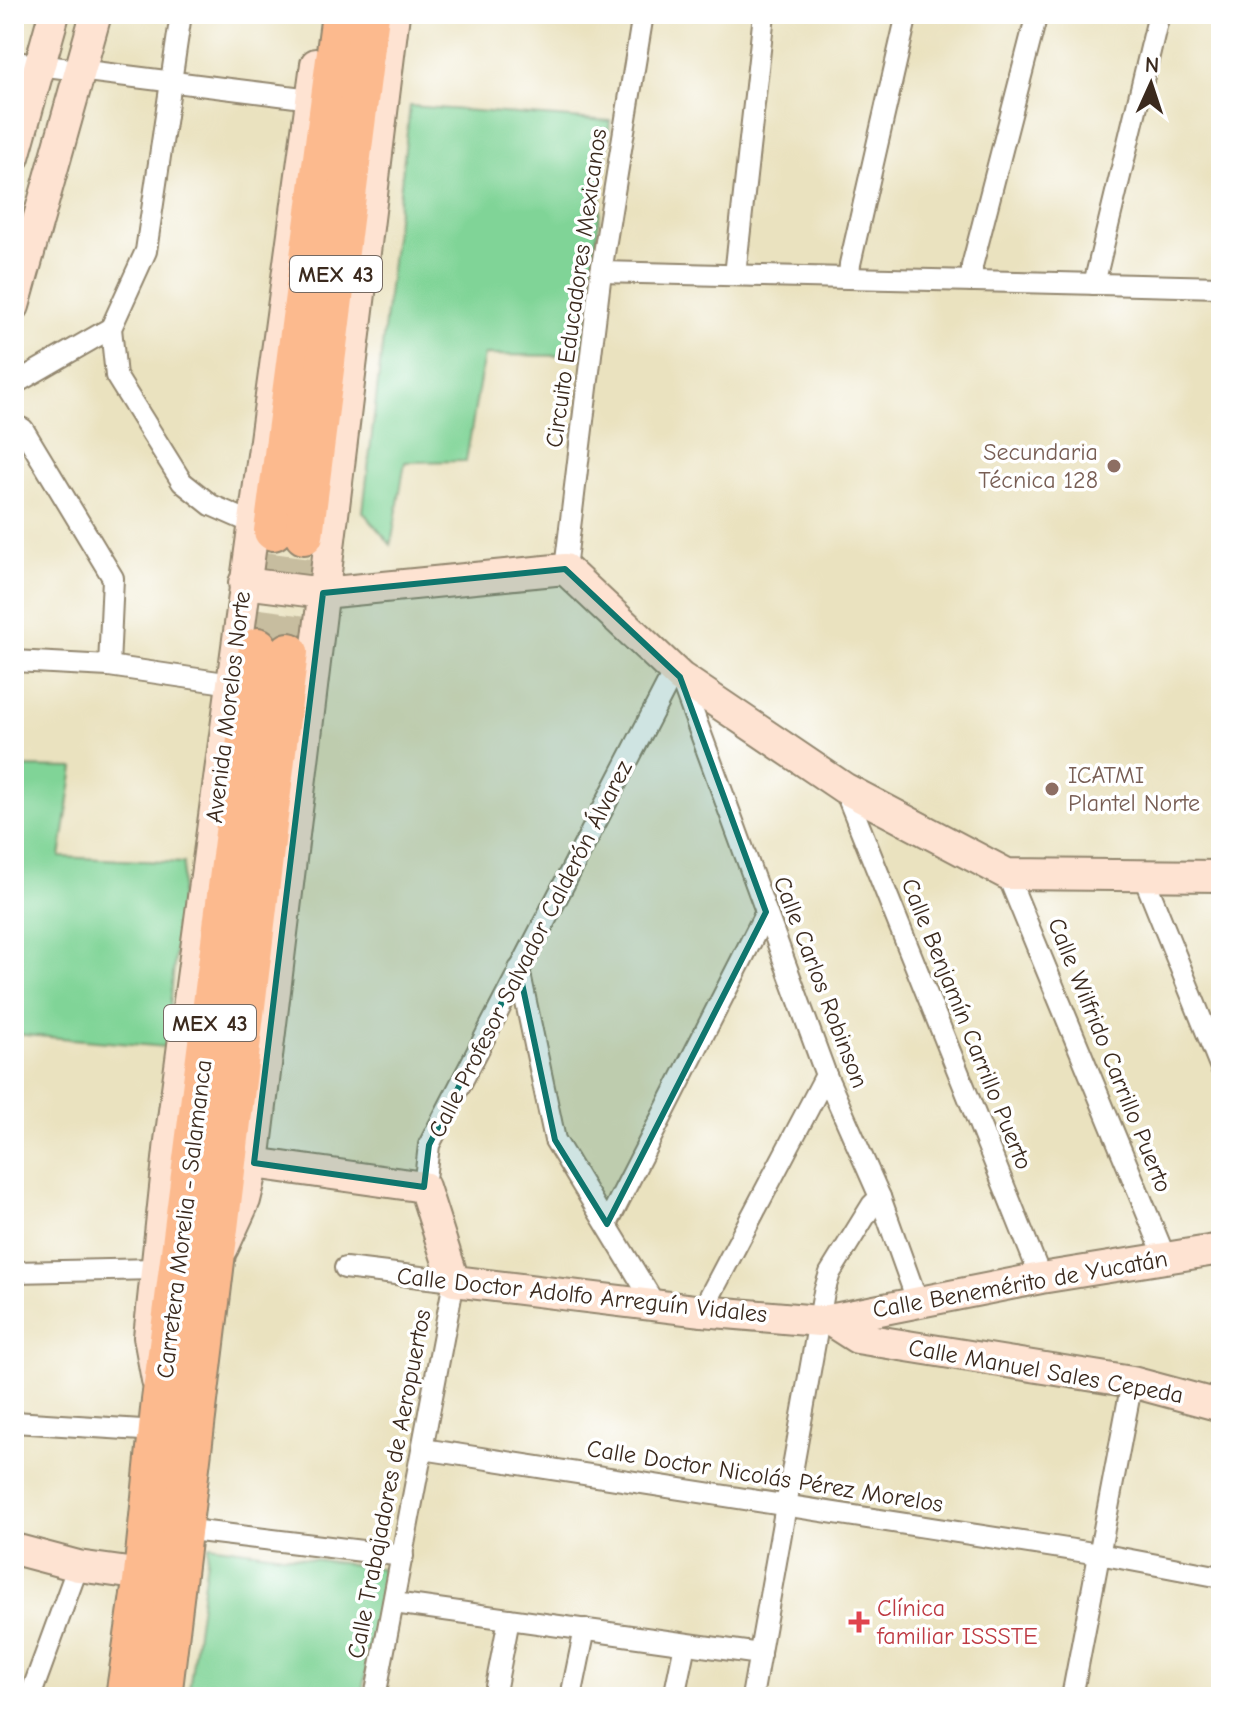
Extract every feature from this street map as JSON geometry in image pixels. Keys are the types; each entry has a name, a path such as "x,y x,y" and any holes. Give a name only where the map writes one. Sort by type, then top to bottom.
{"highway":[{"name":"MEX 43","path":"290,532 341,14"},
{"name":"MEX 43","path":"290,532 370,14"},
{"name":"Carretera Morelia - Salamanca","path":"125,1697 143,1575 159,1416 274,649 213,1272 162,1697"}],"street":[{"path":"14,157 27,64 54,14"},
{"path":"14,306 96,14"},
{"path":"181,14 146,251 111,328 116,376 182,482 211,505 290,532 348,566 376,588"},
{"name":"Avenida Morelos Norte","path":"213,1272 245,1200 254,1163 323,593 290,532 311,99 323,14"},
{"name":"Avenida Morelos Norte","path":"159,1416 149,1337 170,1141 244,583 290,532 394,14"},
{"name":"Circuito Educadores Mexicanos","path":"565,569 601,272 643,14"},
{"path":"735,275 764,14"},
{"path":"849,278 907,14"},
{"path":"972,281 972,266 1037,14"},
{"path":"1094,284 1159,14"},
{"path":"27,64 311,99"},
{"path":"601,272 1221,287"},
{"path":"14,384 111,328"},
{"path":"14,425 23,429 113,578 109,666"},
{"path":"244,583 323,593 565,569 676,674 844,788 1007,874 1221,876"},
{"path":"14,661 109,666 232,684"},
{"name":"Calle Carlos Robinson","path":"676,674 826,1075 880,1197 918,1303"},
{"name":"Calle Profesor Salvador Calderón Álvarez","path":"454,1281 424,1187 429,1145 669,681 676,674"},
{"name":"Calle Benjamín Carrillo Puerto","path":"844,788 1041,1278"},
{"name":"Calle Wilfrido Carrillo Puerto","path":"1007,874 1165,1257"},
{"path":"1143,875 1221,1068"},
{"path":"607,1224 766,912"},
{"path":"519,969 555,1140 654,1303"},
{"path":"702,1311 826,1075"},
{"path":"254,1163 424,1187"},
{"path":"752,1697 786,1505 824,1320 824,1292 830,1273 880,1197"},
{"name":"Calle Benemérito de Yucatán","path":"824,1320 1041,1278 1221,1249"},
{"name":"Calle Doctor Adolfo Arreguín Vidales","path":"345,1268 702,1311 824,1320"},
{"path":"14,1272 156,1269"},
{"name":"Calle Trabajadores de Aeropuertos","path":"375,1697 454,1281"},
{"name":"Calle Manuel Sales Cepeda","path":"824,1320 857,1338 1132,1382 1221,1406"},
{"path":"1072,1697 1132,1382"},
{"path":"14,1422 159,1416"},
{"name":"Calle Doctor Nicolás Pérez Morelos","path":"423,1449 1099,1554 1221,1577"},
{"path":"182,1529 403,1556"},
{"path":"14,1549 78,1566 143,1575"},
{"path":"30,1697 78,1566"},
{"path":"394,1603 760,1654"},
{"path":"494,1697 509,1619"},
{"path":"571,1697 585,1629"},
{"path":"674,1697 685,1644"}],"highlighted area":[{"path":"565,569 680,677 766,912 607,1224 555,1140 519,969 429,1145 424,1187 254,1163 323,593"}],"green space":[{"path":"410,106 610,121 584,356 484,355 466,461 405,462 391,545 363,512"},
{"path":"14,767 74,768 60,857 184,863 166,1047 14,1034"},
{"path":"209,1545 386,1569 361,1697 188,1697"}],"tunnel":[{"path":"258,647 273,531"},
{"path":"289,652 304,535"}],"place":[{"name":"Secundaria Técnica 128","path":"1114,466"},
{"name":"ICATMI Plantel Norte","path":"1052,789"},
{"name":"Clínica familiar ISSSTE","path":"859,1622"}]}
